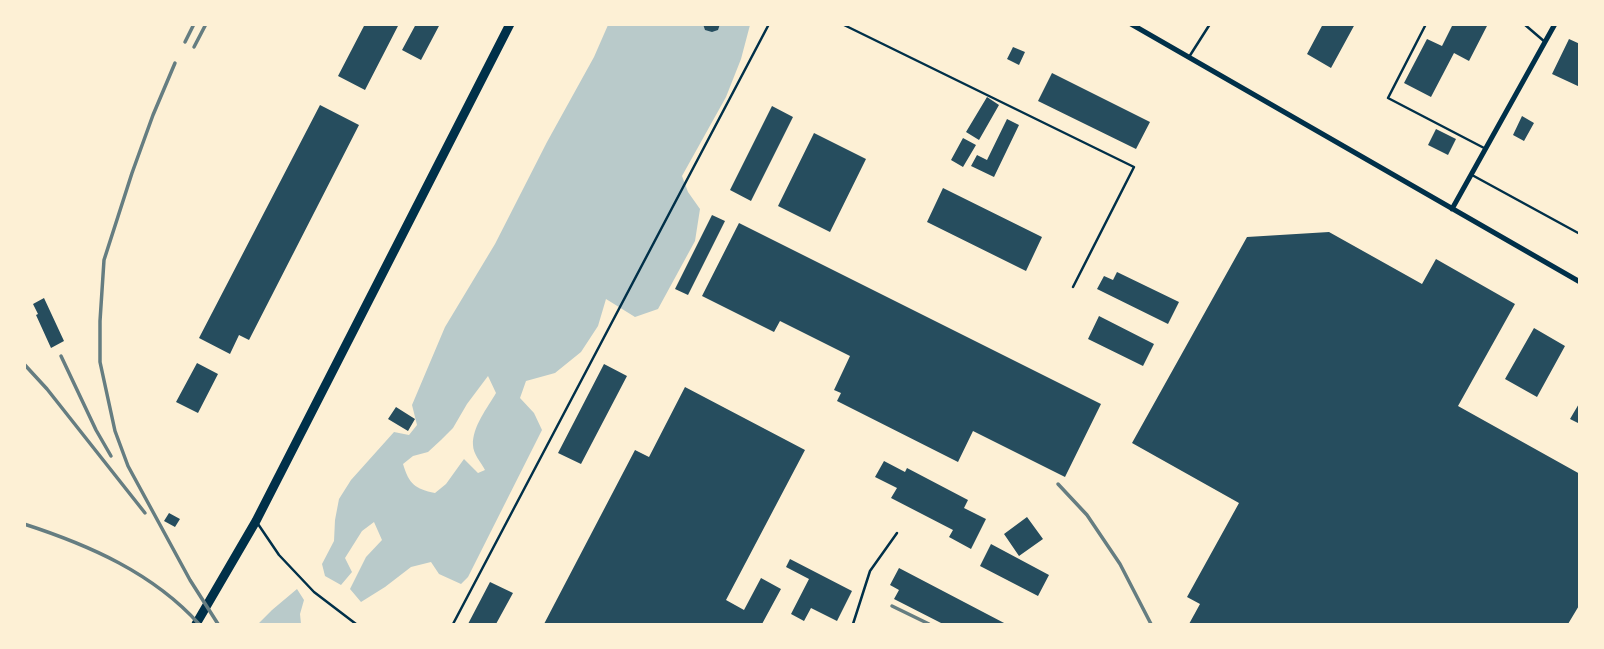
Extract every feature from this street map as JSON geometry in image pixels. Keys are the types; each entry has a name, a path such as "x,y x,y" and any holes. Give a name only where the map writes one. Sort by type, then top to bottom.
{"main road":[{"path":"196,625 256,521 510,24"}],"street":[{"path":"1131,24 1580,282"},
{"path":"1452,209 1555,24"}],"lane":[{"path":"453,625 769,24"},
{"path":"842,24 1134,167 1073,287"},
{"path":"1189,57 1210,24"},
{"path":"1426,24 1388,98 1486,149"},
{"path":"1524,24 1545,42"},
{"path":"1472,174 1580,234"},
{"path":"256,521 279,555 314,592 356,625"},
{"path":"853,625 870,571 897,533"}],"shaded area":[{"path":"608,25 750,25 741,59 726,97 682,176 688,192 700,209 695,241 658,309 635,317 606,299 598,326 581,352 555,373 526,381 520,398 534,413 542,430 468,577 461,584 439,574 431,562 411,567 361,602 350,589 366,557 382,540 374,522 362,531 345,558 352,572 341,585 325,576 322,564 334,541 339,499 351,480 394,432 409,435 417,425 412,405 445,327 495,244 594,57","holes":["488,376 496,393 473,438 474,452 485,470 478,473 464,459 446,484 435,493 414,485 403,464 413,456 428,452 453,428"]},
{"path":"297,589 304,600 300,614 301,624 258,624 272,610"}],"building":[{"path":"365,24 399,24 365,90 338,76"},
{"path":"416,24 440,24 421,60 402,50"},
{"path":"703,24 720,24 718,30 712,32 705,30"},
{"path":"1323,24 1355,24 1331,68 1307,54"},
{"path":"1453,24 1488,24 1469,61 1454,53 1431,97 1404,83 1427,39 1442,46"},
{"path":"1569,39 1580,44 1580,87 1552,74"},
{"path":"1013,47 1025,52 1019,65 1007,59"},
{"path":"1052,73 1150,122 1136,149 1038,101"},
{"path":"987,97 999,105 979,140 966,132"},
{"path":"320,105 359,125 249,340 239,335 230,354 199,338"},
{"path":"772,106 793,117 751,201 730,190"},
{"path":"1522,116 1534,123 1524,141 1513,135"},
{"path":"1007,119 1019,125 994,177 971,166 977,155 987,160"},
{"path":"1436,129 1456,139 1448,155 1428,145"},
{"path":"814,133 866,159 830,232 778,206"},
{"path":"963,138 976,145 963,167 951,160"},
{"path":"943,188 1042,237 1026,271 927,222"},
{"path":"712,215 725,221 688,295 675,289"},
{"path":"739,223 1101,404 1065,477 973,431 958,462 837,401 841,393 834,390 850,356 780,321 774,332 702,296"},
{"path":"1329,232 1422,284 1436,259 1515,304 1458,406 1580,474 1580,604 1568,624 1189,624 1200,604 1187,597 1239,503 1132,443 1247,237"},
{"path":"1117,272 1179,302 1168,324 1097,289 1104,276 1113,280"},
{"path":"44,298 64,341 51,348 33,304"},
{"path":"1099,316 1154,344 1143,366 1088,339"},
{"path":"1534,328 1565,346 1537,397 1505,379"},
{"path":"197,363 218,374 198,413 176,402"},
{"path":"604,364 627,376 581,464 558,453"},
{"path":"685,387 805,450 726,600 744,610 761,578 781,589 762,624 544,624 635,450 649,457"},
{"path":"1580,402 1580,424 1570,419"},
{"path":"396,407 415,419 408,431 388,419"},
{"path":"884,461 905,472 907,468 968,500 964,508 986,519 971,549 949,537 953,530 891,498 897,488 875,477"},
{"path":"169,513 180,519 175,527 164,521"},
{"path":"1027,517 1043,539 1019,556 1004,534"},
{"path":"991,544 1049,575 1038,596 980,566"},
{"path":"790,559 852,591 837,621 811,608 804,621 791,614 809,579 786,567"},
{"path":"899,568 1006,624 943,624 894,599 899,590 890,585"},
{"path":"490,582 513,593 496,624 468,624"}],"railway":[{"path":"185,42 194,24"},
{"path":"194,47 206,24"},
{"path":"175,63 132,173 104,260 100,362 115,431 128,466 190,580 218,624"},
{"path":"61,356 111,456"},
{"path":"24,364 145,513"},
{"path":"1058,484 1087,515 1120,564 1151,624"},
{"path":"24,524 96,551 141,575 181,606 199,624"},
{"path":"892,606 929,624"}]}
